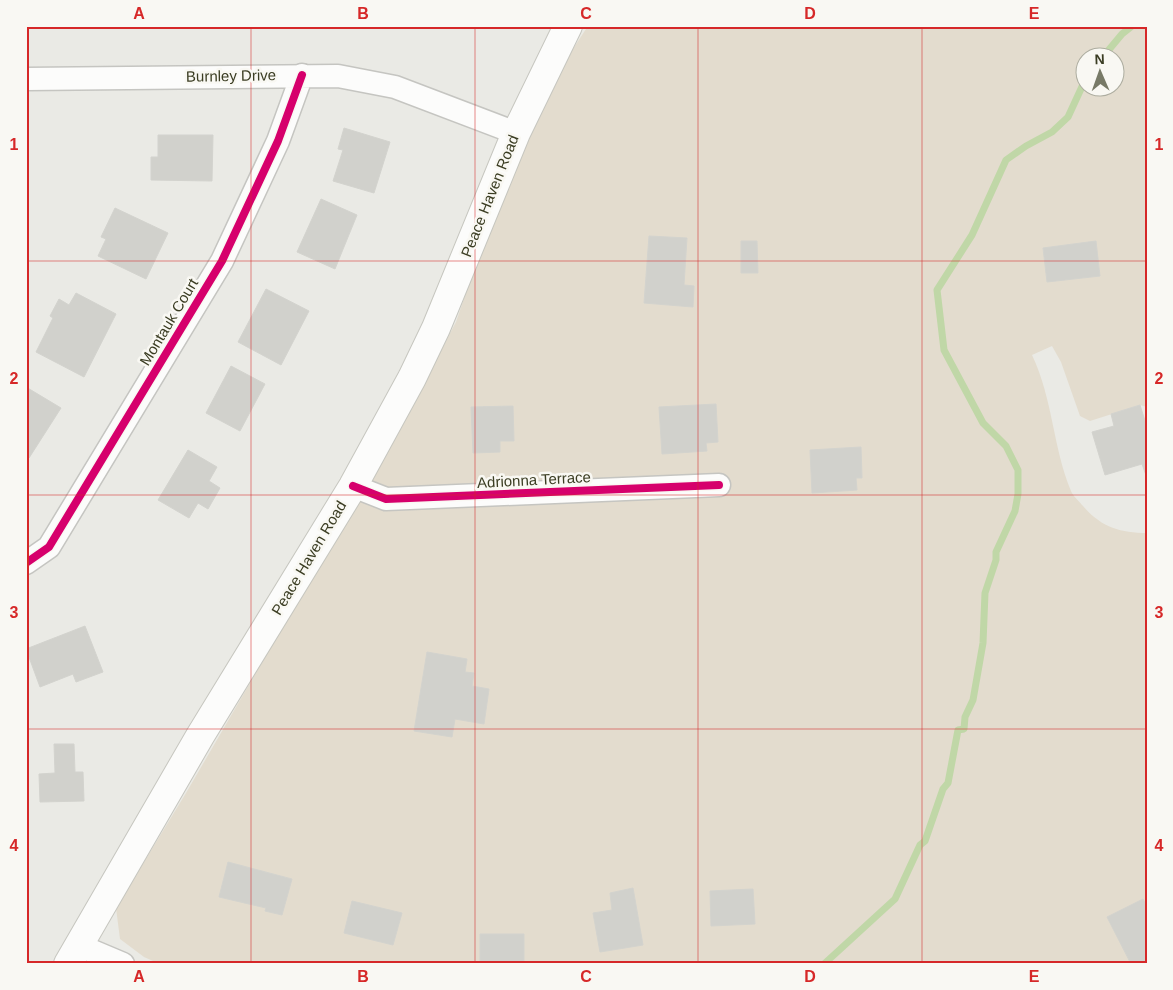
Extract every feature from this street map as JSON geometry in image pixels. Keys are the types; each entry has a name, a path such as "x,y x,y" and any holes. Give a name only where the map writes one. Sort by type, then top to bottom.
{"main road":[{"name":"Peace Haven Road","path":"73,955 200,736 353,486 436,328 516,132 568,26"}],"street":[{"name":"Montauk Court","path":"26,563 49,547 222,260 278,141 302,75"},
{"name":"Burnley Drive","path":"26,79 338,76 395,87 516,132"},
{"name":"Adrionna Terrace","path":"353,486 386,499 719,485"},
{"path":"73,955 123,964"}],"shaded area":[{"path":"588,26 1147,26 1147,407 1140,405 1090,421 1080,416 1061,362 1052,346 1032,355 1049,406 1060,458 1072,493 1090,513 1104,524 1128,532 1147,533 1147,964 160,964 144,957 120,939 116,908 186,793 408,412 456,322 469,284 539,111 559,70"}],"building":[{"path":"344,128 390,142 374,193 333,181 343,150 338,149"},
{"path":"158,135 213,135 212,181 151,180 151,157 158,157"},
{"path":"321,199 357,215 335,269 297,252"},
{"path":"115,208 168,233 146,279 98,256 106,239 101,237"},
{"path":"649,236 687,238 684,285 694,286 693,307 644,303"},
{"path":"741,241 757,241 758,273 741,273"},
{"path":"1096,241 1100,276 1047,282 1043,248"},
{"path":"266,289 309,311 281,365 238,342"},
{"path":"76,293 116,314 84,377 36,352 53,318 50,316 59,299 69,305"},
{"path":"231,366 265,384 240,431 206,413"},
{"path":"26,387 61,408 29,458 26,456"},
{"path":"716,404 718,442 706,443 707,451 662,454 659,407"},
{"path":"1140,405 1147,427 1147,478 1142,464 1105,475 1092,432 1114,426 1111,414"},
{"path":"513,406 514,441 500,441 500,452 473,453 471,407"},
{"path":"861,447 862,478 856,478 857,490 812,493 810,450"},
{"path":"188,450 217,467 209,481 220,488 208,509 198,503 189,518 158,500"},
{"path":"85,626 103,672 76,682 73,674 40,687 26,649"},
{"path":"427,652 467,659 465,672 474,673 472,686 489,689 484,724 455,719 452,737 414,731"},
{"path":"54,744 74,744 75,772 83,772 84,801 40,802 39,774 55,773"},
{"path":"228,862 292,879 282,915 265,911 266,908 219,897"},
{"path":"633,888 643,945 600,952 593,913 612,910 610,893"},
{"path":"753,889 755,924 711,926 710,891"},
{"path":"1143,899 1147,906 1147,961 1141,964 1131,964 1107,917"},
{"path":"352,901 402,913 393,945 344,933"},
{"path":"480,934 524,934 524,964 480,964"}],"waterway":[{"path":"1110,48 1122,34 1132,26"},
{"path":"824,964 895,899 920,845 925,841 943,789 948,783 958,730 964,729 965,717 973,700 983,643 985,593 996,560 996,552 1015,511 1018,494 1018,470 1006,446 983,423 944,350 937,290 972,235 1006,160 1026,146 1052,132 1068,117 1077,98"}],"cycle path":[{"path":"26,563 49,547 222,261 278,141 302,75"},
{"path":"353,486 386,499 719,485"}]}
